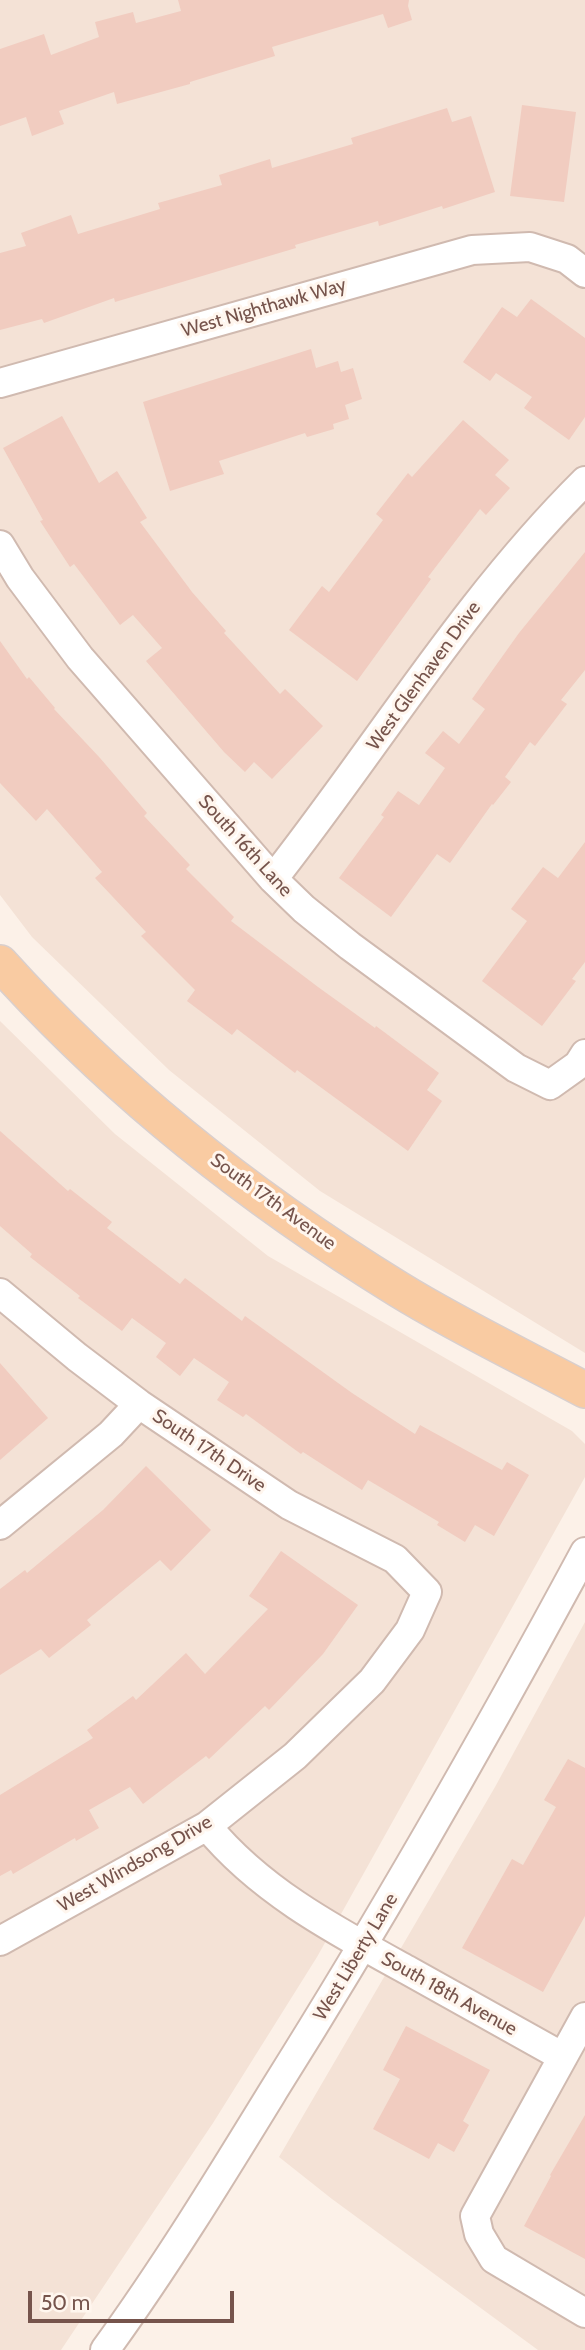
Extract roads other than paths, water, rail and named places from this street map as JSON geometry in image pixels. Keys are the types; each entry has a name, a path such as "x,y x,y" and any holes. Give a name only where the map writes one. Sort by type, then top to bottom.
{"main road":[{"name":"South 17th Avenue","path":"0,963 64,1032 137,1097 278,1209 400,1290 585,1390"}],"street":[{"name":"West Nighthawk Way","path":"0,383 472,250 530,247 567,260 585,273"},
{"name":"West Glenhaven Drive","path":"273,880 474,608 520,550 585,481"},
{"name":"South 16th Lane","path":"1,547 20,578 80,658 273,880 304,909 516,1068 550,1085 578,1065 585,1055"},
{"name":"South 17th Drive","path":"0,1293 139,1404 289,1506 395,1559 427,1592"},
{"path":"0,1525 111,1434 139,1404"},
{"name":"West Liberty Lane","path":"105,2350 208,2196 364,1946 501,1709 585,1552"},
{"name":"West Windsong Drive","path":"0,1941 207,1826 295,1756 372,1681 410,1630 427,1592"},
{"name":"South 18th Avenue","path":"207,1826 229,1853 274,1891 364,1946 562,2057"},
{"path":"585,2017 475,2216 479,2234 494,2259 585,2313"}]}
